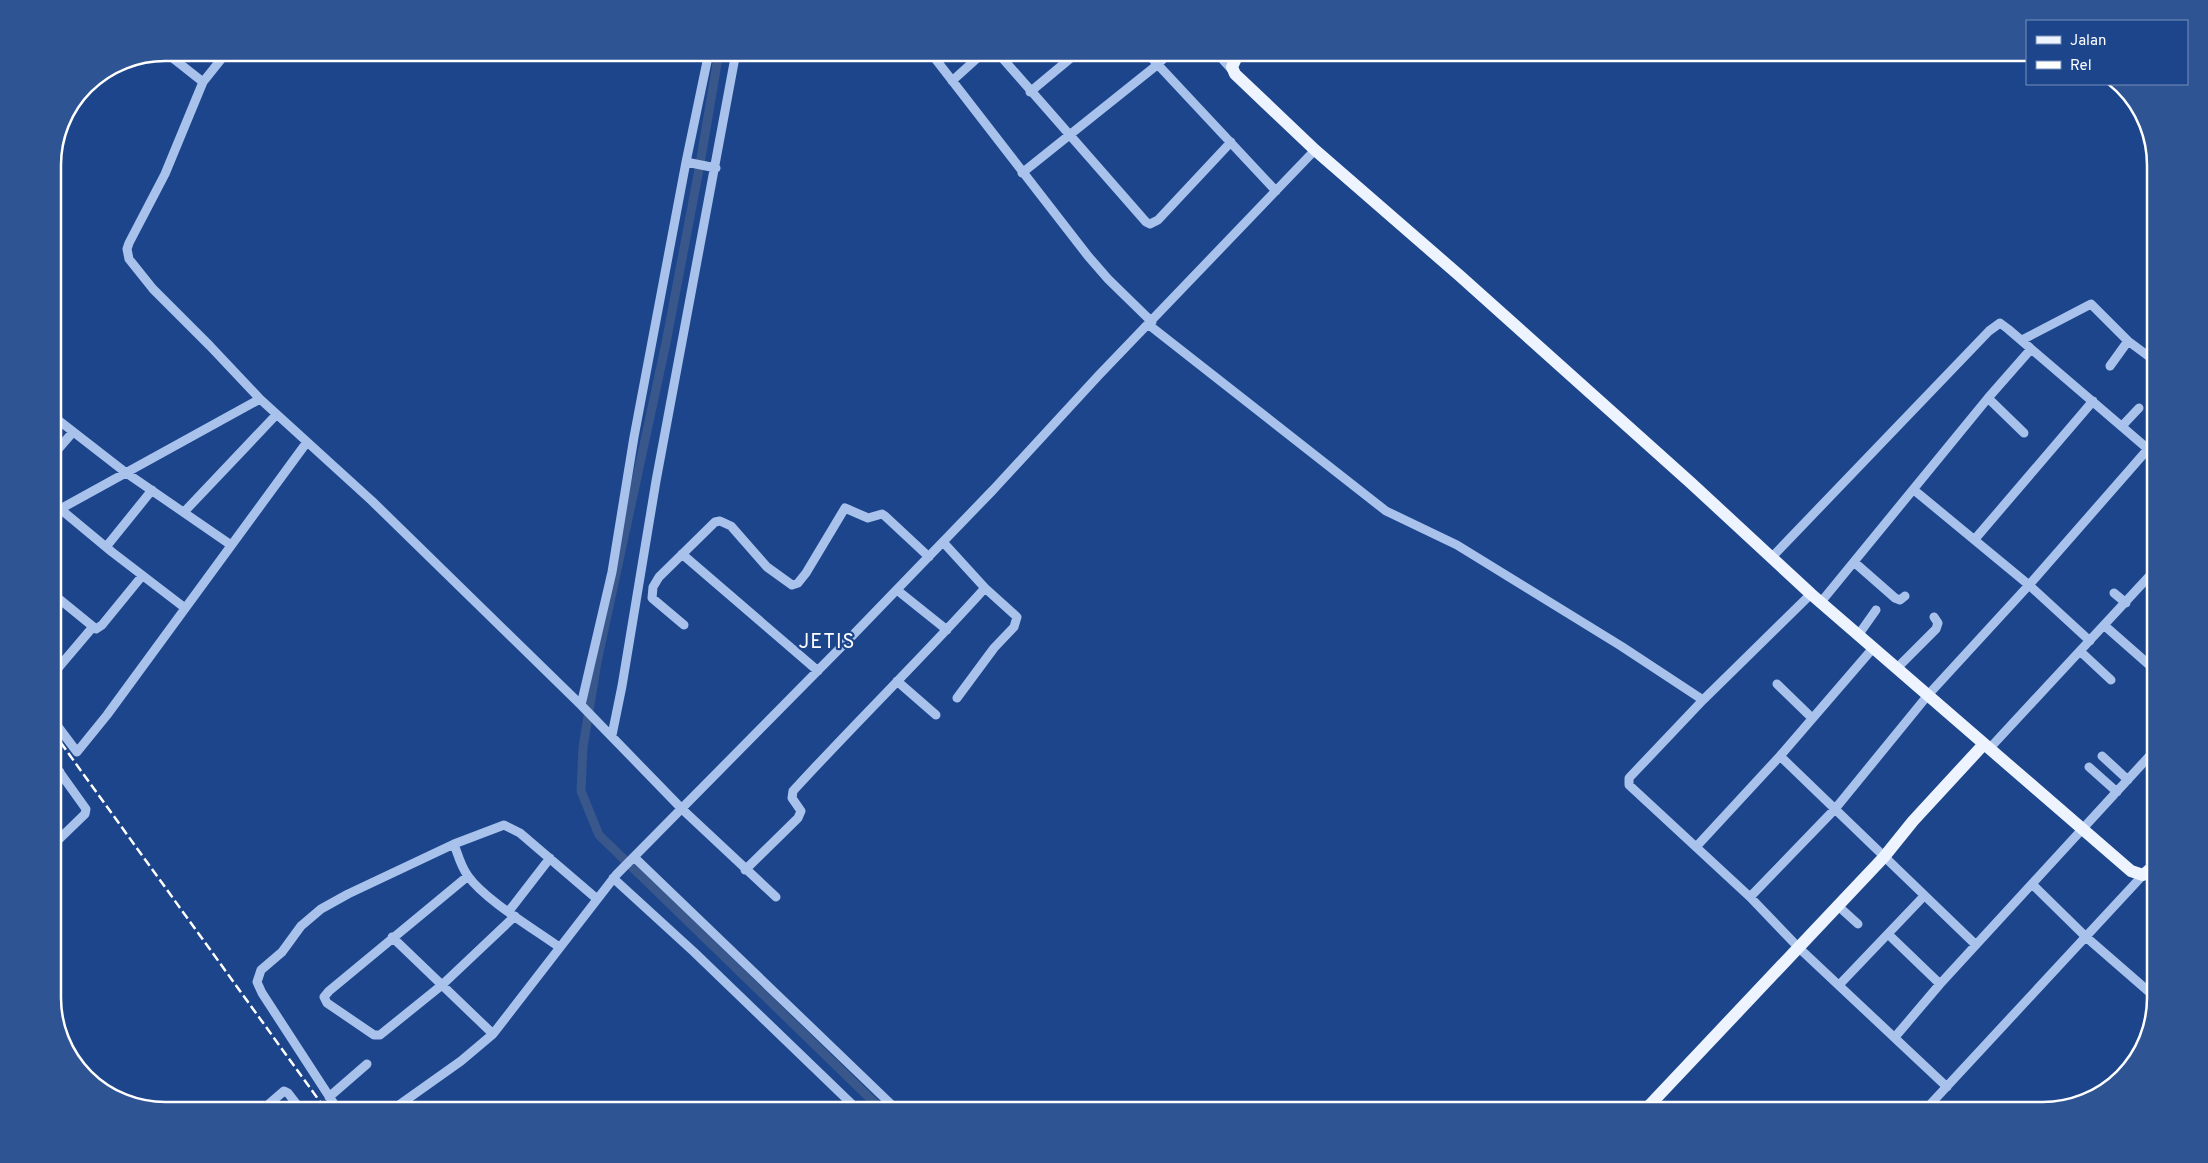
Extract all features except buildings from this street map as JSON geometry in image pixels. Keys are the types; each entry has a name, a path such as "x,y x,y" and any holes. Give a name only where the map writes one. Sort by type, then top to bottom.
{"main road":[{"path":"1234,61 1233,71 1315,150 1460,276 1816,598 2132,871 2147,870"},
{"path":"1653,1102 1884,857 1913,821 1986,746"}],"street":[{"path":"176,61 203,82"},
{"path":"219,61 203,82 165,174 129,243 127,254 129,259 153,289 276,415 372,501 584,708 683,810 776,897"},
{"path":"584,708 612,572 634,437 707,61"},
{"path":"612,736 656,481 734,61"},
{"path":"937,61 1022,173 1108,279 1151,323 1386,511 1457,545 1621,646 1703,700"},
{"path":"952,81 974,61"},
{"path":"1004,61 1030,92 1070,134 1142,219 1150,224 1158,220 1231,142"},
{"path":"1030,92 1067,61"},
{"path":"1154,61 1276,191"},
{"path":"1022,173 1161,61"},
{"path":"1224,61 1233,71"},
{"path":"403,1102 452,1068 493,1034 615,877 683,810 897,590 1315,150"},
{"path":"688,162 713,167"},
{"path":"2022,340 2091,304 2128,341 2147,355"},
{"path":"1772,557 2000,323 2147,448"},
{"path":"2110,366 2128,341"},
{"path":"1947,1086 1840,984 1799,948 1750,897 1631,789 1628,782 1653,752 1703,700 1854,562 1988,398 2031,349"},
{"path":"1988,398 2024,433"},
{"path":"61,505 260,399"},
{"path":"1975,539 2093,400"},
{"path":"2122,426 2139,408"},
{"path":"184,512 276,415"},
{"path":"61,422 125,472 231,545"},
{"path":"61,446 73,432"},
{"path":"61,731 77,752 107,715 307,442"},
{"path":"1750,897 1834,809 1928,695 2147,457"},
{"path":"106,548 152,490"},
{"path":"1914,490 2029,585 2090,641"},
{"path":"652,598 653,587 659,577 710,526 720,521 726,522 767,567 794,586 806,574 844,509 847,508 868,518 882,514 929,556"},
{"path":"61,513 184,608"},
{"path":"943,542 985,588 1016,617 1016,623 957,698"},
{"path":"682,554 818,671"},
{"path":"1854,562 1895,598 1900,600 1905,596"},
{"path":"61,601 92,628 99,628 142,576"},
{"path":"1986,746 2081,652 2147,579"},
{"path":"745,870 798,818 801,811 792,798 793,791 985,588"},
{"path":"897,590 947,630"},
{"path":"2114,593 2126,603"},
{"path":"636,599 652,598 684,625"},
{"path":"1859,634 1876,610"},
{"path":"1898,668 1936,629 1938,623 1934,617"},
{"path":"2105,626 2147,663"},
{"path":"61,665 92,628"},
{"path":"1696,847 1780,756 1874,647"},
{"path":"2081,652 2111,680"},
{"path":"897,680 936,715"},
{"path":"1777,684 1812,718"},
{"path":"1780,756 1976,945"},
{"path":"2102,756 2128,780"},
{"path":"1894,1037 1940,984 2147,759"},
{"path":"2089,767 2118,792"},
{"path":"61,773 86,809 85,814 61,838"},
{"path":"332,1102 262,993 257,982 259,973 282,952 301,926 321,909 348,894 454,844 504,825 520,833 597,899"},
{"path":"454,844 468,876 512,913 559,947"},
{"path":"468,876 392,937 326,994 324,997 327,1003 374,1035 380,1035 442,985 512,913 550,858"},
{"path":"633,858 889,1102"},
{"path":"1932,1102 2147,874"},
{"path":"615,877 850,1102"},
{"path":"2033,885 2086,937 2147,990"},
{"path":"1840,984 1924,896"},
{"path":"1837,905 1858,924"},
{"path":"1888,934 1940,984"},
{"path":"392,937 493,1034"},
{"path":"329,1097 367,1064"},
{"path":"271,1102 284,1091 295,1102"}],"waterway":[{"path":"717,61 666,343 597,662 583,747 581,791 599,835 874,1102"}],"railway":[{"path":"61,743 320,1102"}],"district":[{"name":"JETIS","path":"827,643"}]}
